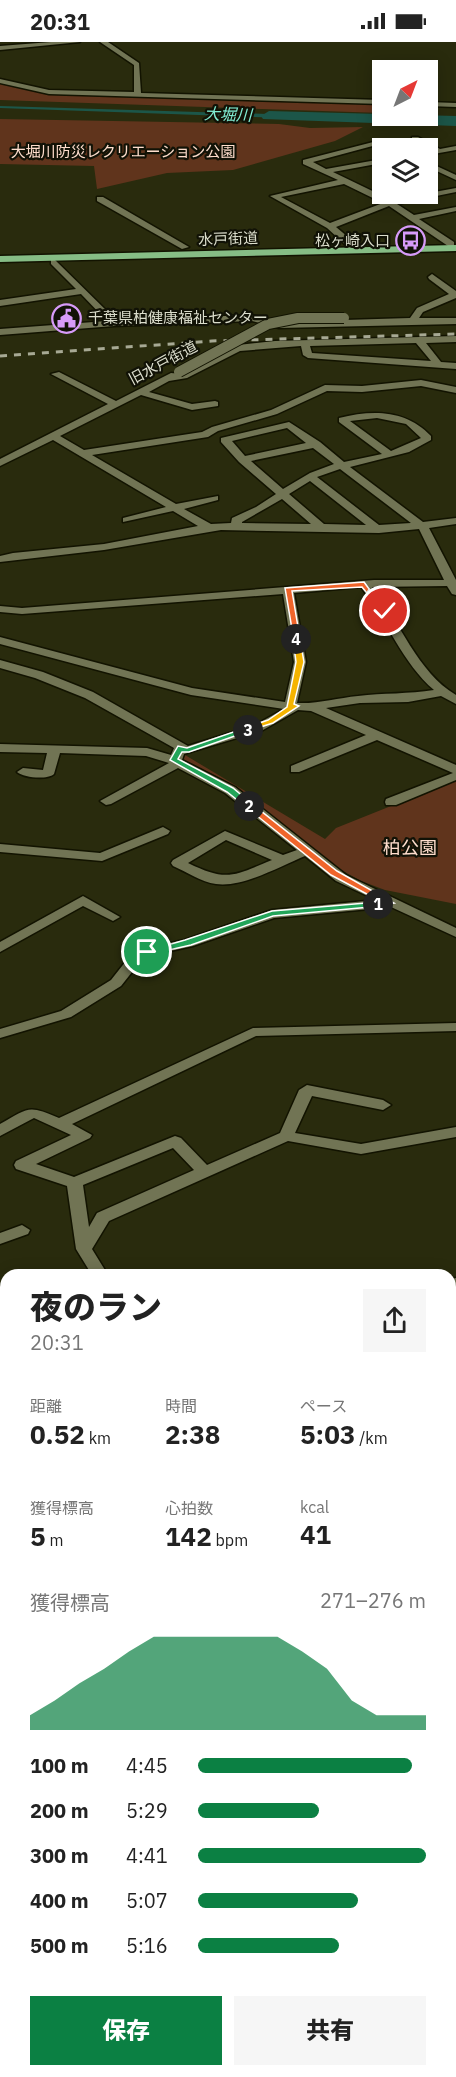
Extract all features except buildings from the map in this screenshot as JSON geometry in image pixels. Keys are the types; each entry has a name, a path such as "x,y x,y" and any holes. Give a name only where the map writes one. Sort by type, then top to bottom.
{"highway":[{"name":"水戸街道","path":"0,258 454,246"},
{"name":"水戸街道","path":"91,255 454,246"},
{"path":"0,258 184,247 353,247"},
{"path":"0,258 54,262 291,255 388,249"}],"street":[{"path":"0,48 77,42"},
{"path":"103,42 137,64 138,95"},
{"path":"0,81 49,92 372,102"},
{"path":"438,104 456,105"},
{"path":"372,144 306,162 372,194"},
{"path":"439,151 456,148"},
{"path":"326,171 372,162"},
{"path":"439,170 456,166"},
{"path":"439,170 456,178"},
{"path":"346,181 274,196 330,226 353,247"},
{"path":"438,194 456,190"},
{"path":"294,191 312,200"},
{"path":"100,199 184,247"},
{"path":"330,226 387,204"},
{"path":"391,204 454,246"},
{"path":"412,218 456,209"},
{"path":"54,262 114,322"},
{"path":"432,277 456,294"},
{"path":"0,303 83,291"},
{"path":"413,320 425,307 456,294"},
{"path":"0,332 114,322 252,318 279,325 436,320"},
{"name":"旧水戸街道","path":"0,463 117,405 268,324 298,318 456,321"},
{"path":"166,379 184,376 232,350 305,343 456,339"},
{"path":"419,340 438,364"},
{"path":"305,343 308,355 456,366"},
{"path":"56,374 117,405"},
{"path":"84,453 205,435 215,429 274,412 325,387 362,388 421,383 456,390"},
{"path":"140,392 192,407 215,404"},
{"path":"237,526 236,520 254,514 325,470 389,454 421,442 428,436 395,415 367,414 342,420 389,454"},
{"path":"0,609 22,611 364,584 454,586 423,527 346,466 289,425 225,440 243,460 322,528"},
{"path":"54,437 209,528"},
{"path":"243,460 316,444"},
{"path":"311,477 379,530"},
{"path":"127,520 174,506 214,498"},
{"path":"0,559 27,553 101,548 209,528 237,526 379,530 423,527 456,521"},
{"path":"364,584 385,611 427,678 441,693 456,700"},
{"path":"0,664 48,678 89,695 186,751 270,722 292,706 300,662 288,589"},
{"path":"0,640 191,691 292,706 313,707 360,699 408,698 441,693"},
{"path":"313,707 456,770"},
{"path":"296,769 376,735"},
{"path":"106,801 176,761 180,747"},
{"path":"0,748 54,752 147,752 176,761 230,790 341,878 456,933"},
{"path":"23,772 48,774 54,752"},
{"path":"391,802 456,776"},
{"path":"0,848 102,857 163,831"},
{"path":"283,860 225,835 178,863 218,881 249,874 305,851"},
{"path":"2,944 83,900 113,917"},
{"path":"0,1034 66,1014 116,983 131,964 147,952 188,943 272,914 390,903"},
{"path":"59,1124 253,1032 456,1027"},
{"path":"286,1136 307,1090 383,1105"},
{"path":"0,1131 33,1112 84,1135 22,1165 75,1183 175,1141 205,1172"},
{"path":"84,1249 103,1217 286,1136 361,1149 456,1132"},
{"path":"75,1183 84,1249 96,1269"},
{"path":"0,1239 22,1230"}],"green space":[{"path":"0,82 51,93 372,103 372,113 0,100"},
{"name":"大堀川防災レクリエーション公園","path":"0,119 279,124 310,128 363,127 335,141 233,170 167,173 97,189 94,166 0,164"},
{"name":"柏公園","path":"185,755 325,839 336,828 456,780 456,904 385,890 361,881 336,867 235,786 183,759"}],"water":[{"path":"0,106 268,114 314,119 0,108"}],"waterway":[{"name":"大堀川","path":"269,116 456,121"}],"railway":[{"path":"0,356 212,341 456,334"}],"place":[{"name":"松ヶ崎入口","path":"411,241"},
{"name":"千葉県柏健康福祉センター","path":"67,318"}],"route":[{"path":"147,952 188,943 272,914 390,903 334,873 230,790 174,760 180,747 186,751 229,737 270,722 291,711 295,706 290,706 300,662 288,589 364,584 385,611"}]}
